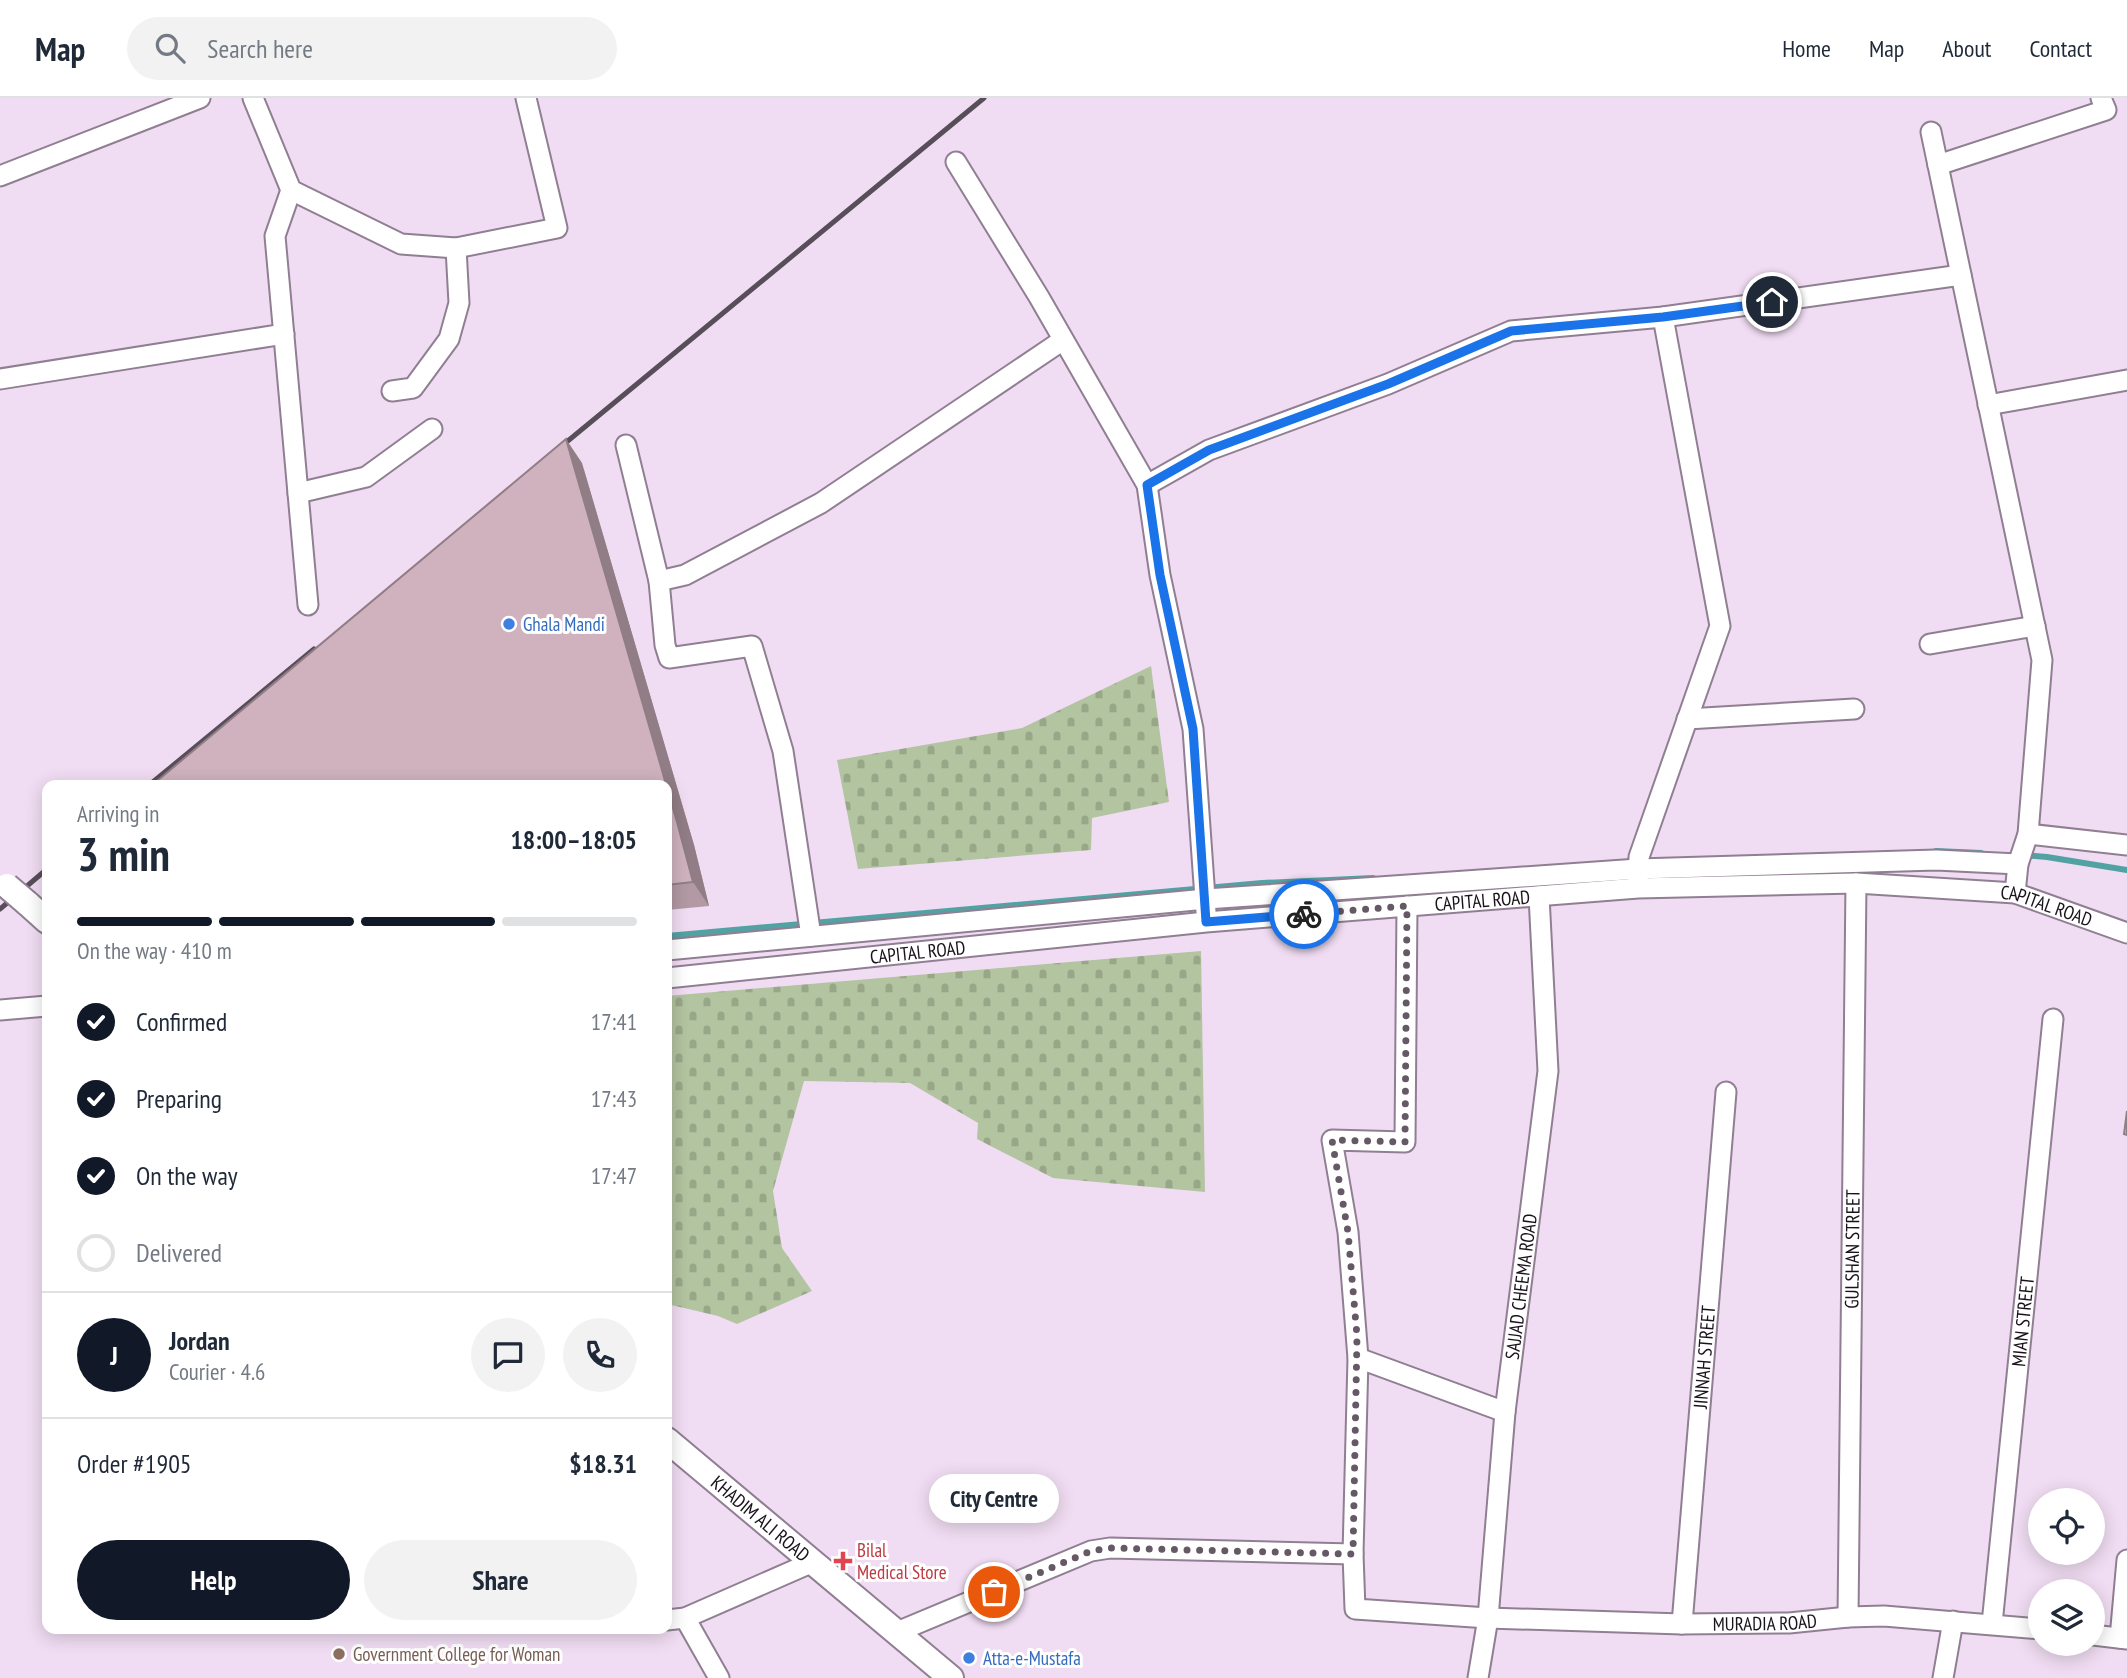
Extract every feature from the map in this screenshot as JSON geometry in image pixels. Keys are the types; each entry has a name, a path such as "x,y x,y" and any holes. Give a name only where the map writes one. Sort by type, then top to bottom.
{"main road":[{"path":"4,882 42,916"},
{"name":"KHADIM ALI ROAD","path":"672,1444 951,1678"}],"street":[{"path":"0,176 200,98"},
{"path":"253,98 291,190 401,244 456,248 557,228 526,98"},
{"path":"1938,165 2106,110 2101,98"},
{"path":"1931,132 2042,660 2028,834 2018,864 2015,893"},
{"path":"956,162 1147,485 1160,575 1193,729 1206,922"},
{"path":"291,190 275,236 308,605"},
{"path":"392,391 413,388 449,339 460,303 456,248"},
{"path":"1147,485 1209,450 1388,384 1511,331 1663,317 1961,275"},
{"path":"1638,870 1720,626 1663,317"},
{"path":"0,379 284,334"},
{"path":"659,581 685,575 821,503 1063,340"},
{"path":"1988,405 2127,380"},
{"path":"298,493 366,477 432,429"},
{"path":"626,444 659,581 665,645 669,658 752,646 783,751 811,936"},
{"path":"1930,644 2035,626"},
{"path":"1687,719 1854,709"},
{"path":"2028,834 2127,845"},
{"path":"672,950 1206,899 1638,870 1936,860 2018,864"},
{"name":"CAPITAL ROAD","path":"672,977 1206,922 1539,896 1638,870 2015,893 2127,933"},
{"name":"GULSHAN STREET","path":"1848,1617 1856,883"},
{"name":"SAJJAD CHEEMA ROAD","path":"1478,1678 1488,1618 1505,1412 1548,1071 1539,896"},
{"path":"897,1632 1091,1551 1110,1548 1353,1554 1358,1358 1348,1232 1332,1140 1405,1142 1407,906"},
{"path":"0,1010 42,1006"},
{"name":"MIAN STREET","path":"1992,1624 2053,1019"},
{"name":"JINNAH STREET","path":"1682,1624 1726,1091"},
{"path":"1358,1358 1505,1412"},
{"name":"MURADIA ROAD","path":"1353,1554 1355,1609 1488,1618 1682,1624 1789,1623 1884,1616 2028,1628"},
{"path":"2105,1636 2123,1638 2127,1560"},
{"path":"719,1678 676,1619 813,1562"},
{"path":"1943,1678 1953,1621"}],"green space":[{"path":"1151,666 1169,802 1092,818 1091,850 858,869 837,760 1022,728"},
{"path":"1201,951 1205,1192 1053,1178 977,1139 978,1123 910,1083 804,1081 773,1191 782,1248 812,1291 737,1324 718,1316 672,1305 672,996"}],"building":[{"name":"Ghala Mandi","path":"566,439 665,780 158,780"},
{"path":"672,804 677,822 693,882 672,884"},
{"path":"2127,1111 2127,1135 2124,1134"}],"waterway":[{"path":"1936,851 1981,853"},
{"path":"2023,855 2127,870"},
{"path":"672,936 1262,883 1373,878"}],"railway":[{"path":"552,454 984,98"},
{"path":"155,780 314,649"},
{"path":"0,909 42,873"}],"way so far":[{"path":"994,1592 1091,1551 1110,1548 1353,1554 1357,1336 1348,1232 1332,1140 1405,1142 1407,906 1304,914"}],"place":[{"name":"Ghala Mandi","path":"509,624"},
{"name":"Bilal Medical Store","path":"843,1561"},
{"name":"City Centre","path":"994,1592"},
{"name":"Government College for Woman","path":"339,1654"},
{"name":"Atta-e-Mustafa","path":"969,1658"}],"route":[{"path":"1304,914 1206,922 1193,729 1160,575 1147,485 1209,450 1388,384 1511,331 1663,317 1772,302"}]}
